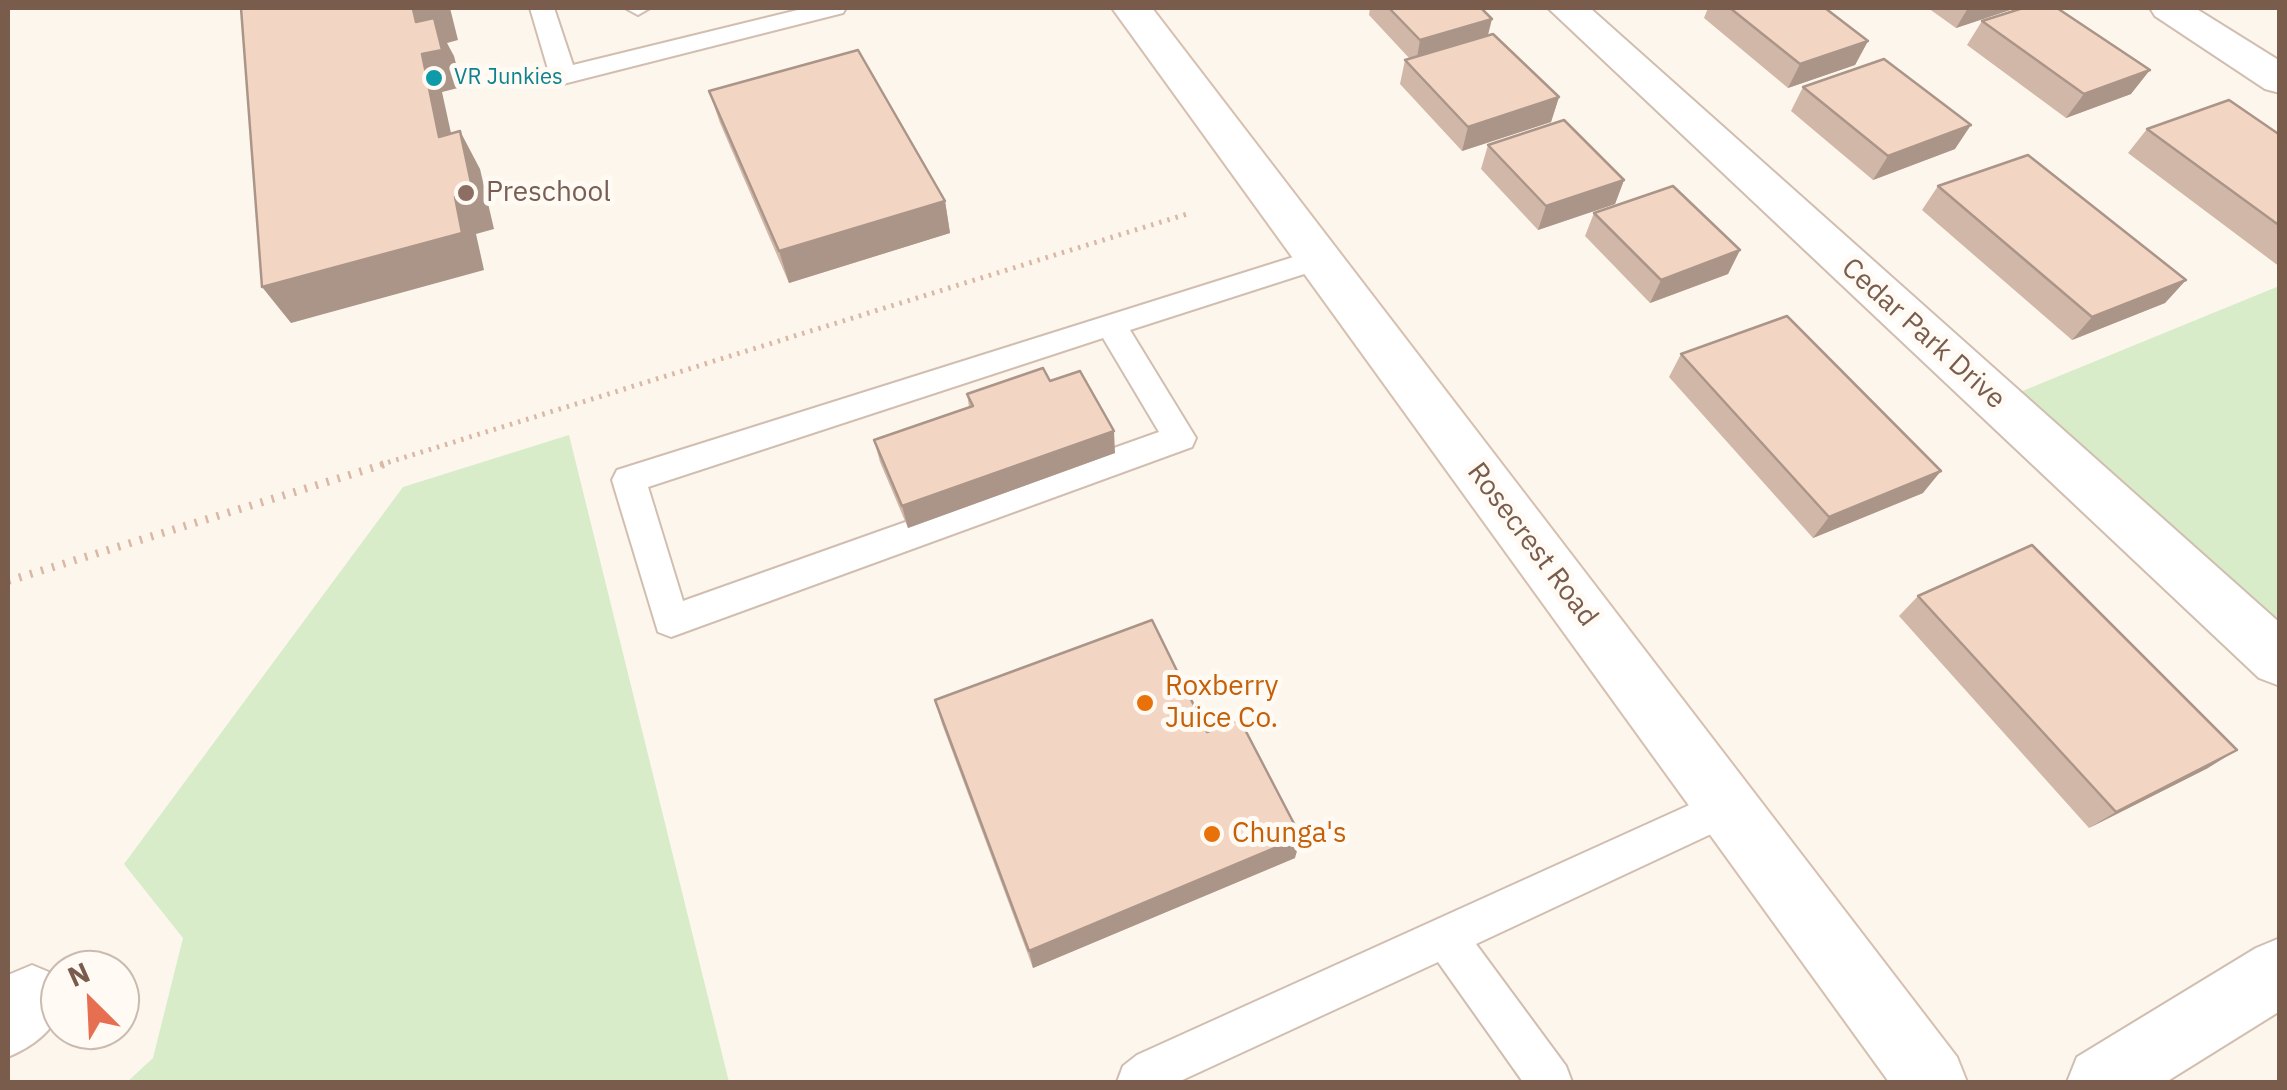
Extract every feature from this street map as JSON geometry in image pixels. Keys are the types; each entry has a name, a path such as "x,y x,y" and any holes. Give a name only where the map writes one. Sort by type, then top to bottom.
{"main road":[{"name":"Rosecrest Road","path":"1132,8 1932,1082"},
{"name":"Cedar Park Drive","path":"1567,8 2280,660"},
{"path":"2169,8 2280,80"},
{"path":"2102,1082 2280,972"}],"lane":[{"path":"542,8 563,76 834,8"},
{"path":"1111,325 1180,438 670,621 629,480 1111,325 1319,259"},
{"path":"1138,1082 1153,1071 1727,807"},
{"path":"1444,936 1550,1082"}],"path":[{"path":"8,581 1190,214"}],"green space":[{"path":"2279,286 2279,624 2020,392"},
{"path":"569,435 729,1082 127,1082 153,1058 183,938 124,864 403,487"}],"building":[{"path":"241,8 418,8 413,9 416,22 434,18 442,50 422,54 439,137 460,131 473,192 455,197 462,233 262,287"},
{"path":"1389,8 1481,8 1492,19 1420,40"},
{"path":"1730,8 1825,8 1868,41 1800,64"},
{"path":"2023,8 2057,8 2150,70 2084,94 1982,21"},
{"path":"1493,34 1559,97 1468,127 1405,60"},
{"path":"858,50 945,201 779,251 709,91"},
{"path":"1884,59 1971,125 1888,156 1803,87"},
{"path":"2229,100 2280,135 2280,226 2147,129"},
{"path":"1564,120 1624,180 1546,206 1488,145"},
{"path":"2028,155 2186,280 2092,317 1938,186"},
{"path":"1673,186 1740,250 1661,280 1594,213"},
{"path":"1787,316 1941,471 1829,517 1681,354"},
{"path":"1043,368 1050,381 1080,371 1114,431 902,506 874,440 973,406 967,394"},
{"path":"2032,545 2237,750 2116,812 1918,596"},
{"path":"1152,620 1207,732 1240,720 1301,837 1029,951 935,700"}],"place":[{"name":"VR Junkies","path":"434,78"},
{"name":"Preschool","path":"466,193"},
{"name":"Roxberry Juice Co.","path":"1145,703"},
{"name":"Chunga's","path":"1212,834"}]}
